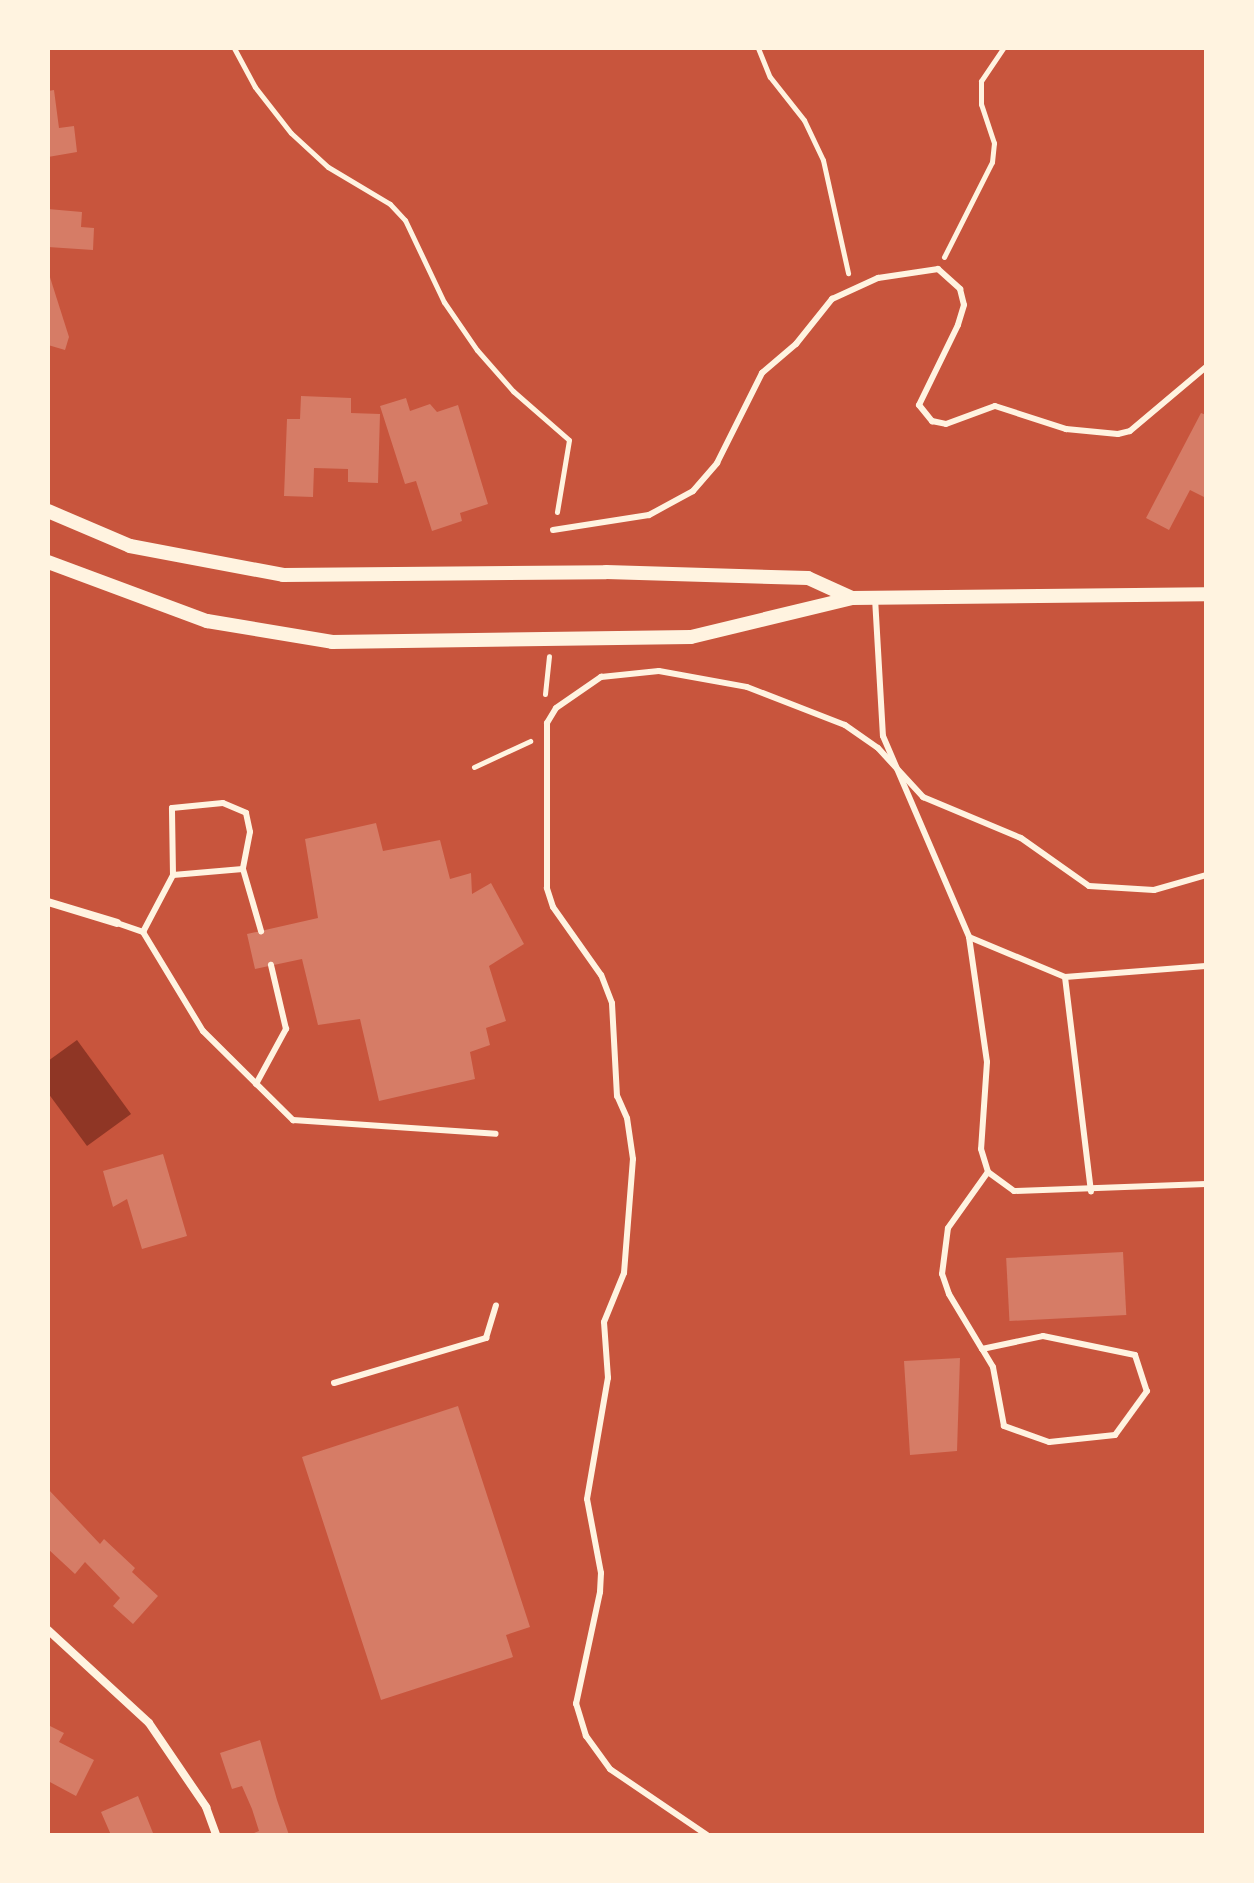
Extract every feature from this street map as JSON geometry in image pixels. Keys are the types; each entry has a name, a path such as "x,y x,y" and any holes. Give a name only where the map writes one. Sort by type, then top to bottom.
{"street":[{"path":"48,511 130,546 283,575 606,572 808,578 852,598"},
{"path":"48,562 207,621 332,642 691,637 852,598 1206,594"},
{"path":"48,902 117,923"},
{"path":"48,1630 149,1723 206,1807 216,1835"}],"lane":[{"path":"553,530 649,515 693,491 717,463 762,373 850,287 938,269 952,277 964,305 919,405 932,421 946,424 995,406 1066,429 1118,434 1130,431 1206,367"},
{"path":"875,598 876,687 893,762 969,937 987,1062 981,1149 988,1172 1014,1191 1091,1191 1206,1184"},
{"path":"707,1835 610,1769 586,1736 576,1704 600,1592 587,1499 608,1378 604,1322 624,1273 633,1159 627,1118 617,1096 612,1003 601,975 553,907 547,888 547,723 556,708 601,677 640,671 689,674 747,687 845,725 893,762 923,797 1007,830 1089,886 1154,890 1206,875"},
{"path":"143,932 173,875 172,808 223,803 246,813 250,832 243,869 261,931"},
{"path":"173,875 243,869"},
{"path":"117,923 143,932 203,1031 293,1120 496,1134"},
{"path":"969,937 1065,977 1206,966"},
{"path":"256,1084 286,1029 271,965"},
{"path":"1065,977 1091,1191"},
{"path":"982,1349 1043,1336 1086,1349 1135,1355 1147,1391 1115,1435 1049,1442 1004,1426 993,1367 982,1349 942,1274 948,1228 988,1172"},
{"path":"334,1383 486,1338 496,1306"}],"path":[{"path":"234,48 263,98 291,133 328,167 390,204 405,220 444,302 477,350 513,391 569,440 553,530"},
{"path":"758,48 770,77 804,120 823,160 850,287"},
{"path":"938,269 992,162 994,143 979,92 985,70 1003,48"}],"shaded area":[{"path":"77,1040 131,1114 87,1146 48,1093 48,1061"}],"building":[{"path":"54,90 59,128 74,126 77,152 48,157 48,91"},
{"path":"48,209 82,212 81,227 94,228 93,250 48,247"},
{"path":"48,271 69,337 65,350 48,345"},
{"path":"301,396 351,398 351,413 380,414 378,483 348,482 348,469 314,468 313,497 284,496 287,419 300,419"},
{"path":"406,398 410,411 430,404 437,412 458,405 488,504 460,513 462,521 432,531 416,481 405,484 380,406"},
{"path":"1201,413 1206,415 1206,498 1190,490 1169,530 1146,518"},
{"path":"376,823 383,851 440,840 450,879 471,873 472,894 491,883 524,944 489,966 506,1021 486,1028 490,1045 470,1052 475,1079 379,1101 360,1019 318,1025 302,959 255,969 247,934 318,918 305,839"},
{"path":"163,1154 187,1236 142,1249 127,1199 113,1207 103,1171"},
{"path":"1123,1252 1126,1315 1009,1321 1006,1258"},
{"path":"960,1358 957,1451 910,1455 904,1361"},
{"path":"458,1406 530,1627 506,1635 513,1657 381,1700 302,1457"},
{"path":"48,1489 100,1544 104,1539 135,1568 132,1572 158,1596 133,1624 113,1606 120,1598 85,1562 75,1574 48,1549"},
{"path":"48,1725 64,1733 59,1742 94,1760 76,1796 48,1781"},
{"path":"260,1740 289,1835 249,1835 259,1831 252,1809 242,1786 232,1789 220,1753"},
{"path":"138,1796 153,1833 162,1835 111,1835 101,1812"}]}
